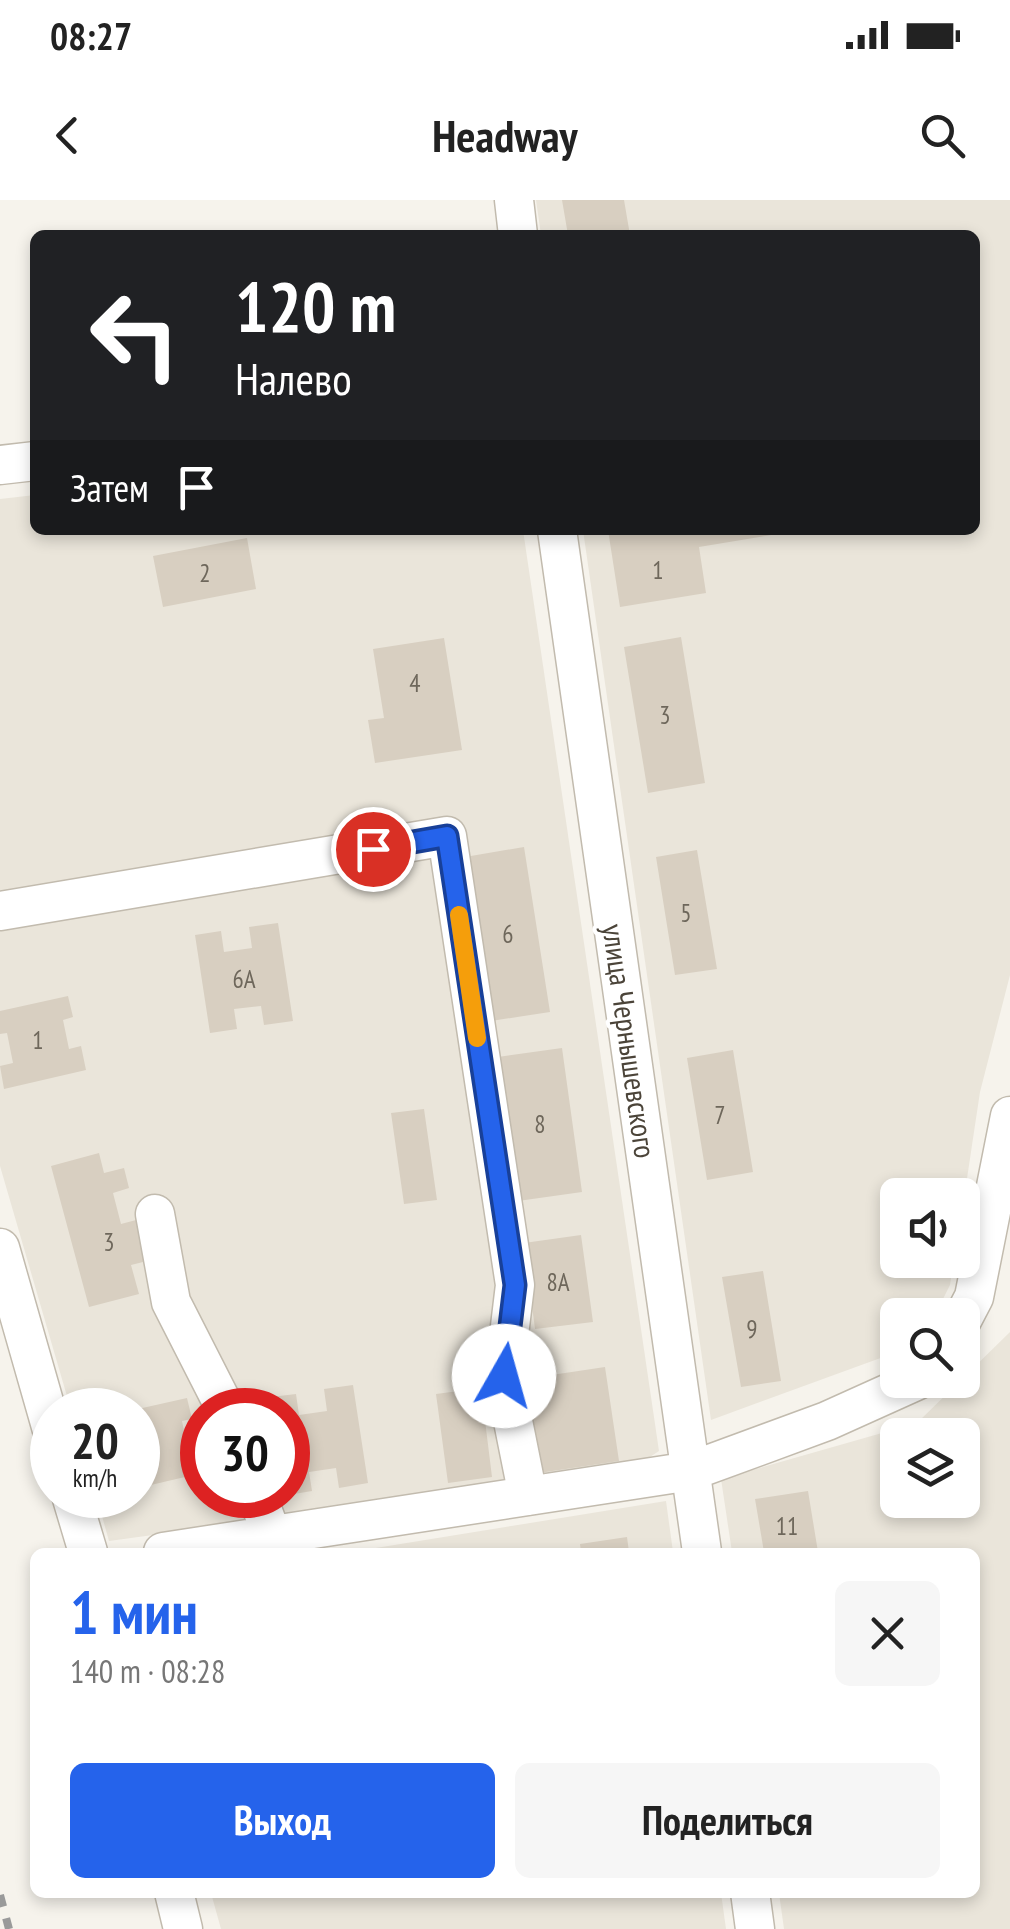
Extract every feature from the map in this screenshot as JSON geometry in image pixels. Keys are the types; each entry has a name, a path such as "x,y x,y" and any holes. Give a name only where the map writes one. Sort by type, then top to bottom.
{"street":[{"path":"514,200 517,230"},
{"path":"0,465 30,462"},
{"name":"улица Чернышевского","path":"557,535 701,1548"},
{"path":"0,912 447,836 515,1285 504,1376 528,1496"},
{"path":"973,1298 1010,1116"},
{"path":"155,1214 171,1302 215,1388"},
{"path":"0,1248 40,1388"},
{"path":"190,1548 691,1471 880,1397"},
{"path":"78,1518 87,1548"},
{"path":"266,1518 272,1536"},
{"path":"175,1898 183,1929"},
{"path":"751,1898 755,1929"}],"shaded area":[{"path":"536,200 1010,200 1010,975 980,1092 967,1178 880,1178 880,1278 951,1278 950,1285 944,1298 880,1298 880,1358 711,1420 584,535 980,535 980,230 540,230"},
{"path":"30,496 30,535 524,535 659,1451 630,1470 310,1514 310,1388 180,1388 180,1518 278,1518 109,1541 102,1518 160,1518 160,1388 65,1388 0,1166 0,499"},
{"path":"1010,1332 1010,1929 784,1929 780,1898 980,1898 980,1548 731,1548 721,1479 880,1434 880,1518 980,1518 980,1418 922,1418 943,1398 980,1398 980,1361"},
{"path":"666,1501 672,1548 376,1548"},
{"path":"212,1898 722,1898 726,1929 221,1929"}],"building":[{"path":"562,200 624,200 629,230 567,230"},
{"path":"609,535 772,535 699,547 706,593 620,607"},
{"path":"247,538 256,589 163,607 153,556"},
{"path":"681,637 705,783 648,793 624,647"},
{"path":"444,638 462,750 375,763 368,720 384,718 373,649"},
{"path":"524,847 550,1012 491,1021 465,857"},
{"path":"697,850 717,969 675,975 656,857"},
{"path":"278,923 293,1021 264,1025 261,1006 234,1009 237,1029 210,1033 195,935 221,931 224,952 252,948 249,927"},
{"path":"68,996 73,1017 63,1020 69,1049 81,1046 86,1070 4,1089 0,1066 13,1063 7,1033 0,1034 0,1011"},
{"path":"562,1048 582,1192 518,1201 498,1057"},
{"path":"733,1050 753,1172 707,1180 687,1058"},
{"path":"424,1109 437,1200 404,1204 391,1113"},
{"path":"99,1153 104,1173 124,1168 129,1188 113,1193 121,1224 140,1219 151,1260 131,1265 139,1294 89,1307 51,1166"},
{"path":"581,1235 593,1322 535,1329 524,1243"},
{"path":"763,1271 781,1381 741,1387 722,1277"},
{"path":"605,1367 619,1461 539,1473 525,1379"},
{"path":"353,1385 368,1483 339,1488 336,1468 310,1472 310,1413 327,1411 324,1389"},
{"path":"481,1388 492,1477 448,1483 436,1394"},
{"path":"180,1400 180,1478 160,1483 160,1404"},
{"path":"808,1491 817,1548 763,1548 755,1499"},
{"path":"627,1537 628,1548 580,1548 580,1544"}],"railway":[{"path":"0,1895 9,1929"}],"slow traffic":[{"path":"459,915 477,1038"}],"route":[{"path":"373,849 447,836 515,1285 504,1376"}]}
